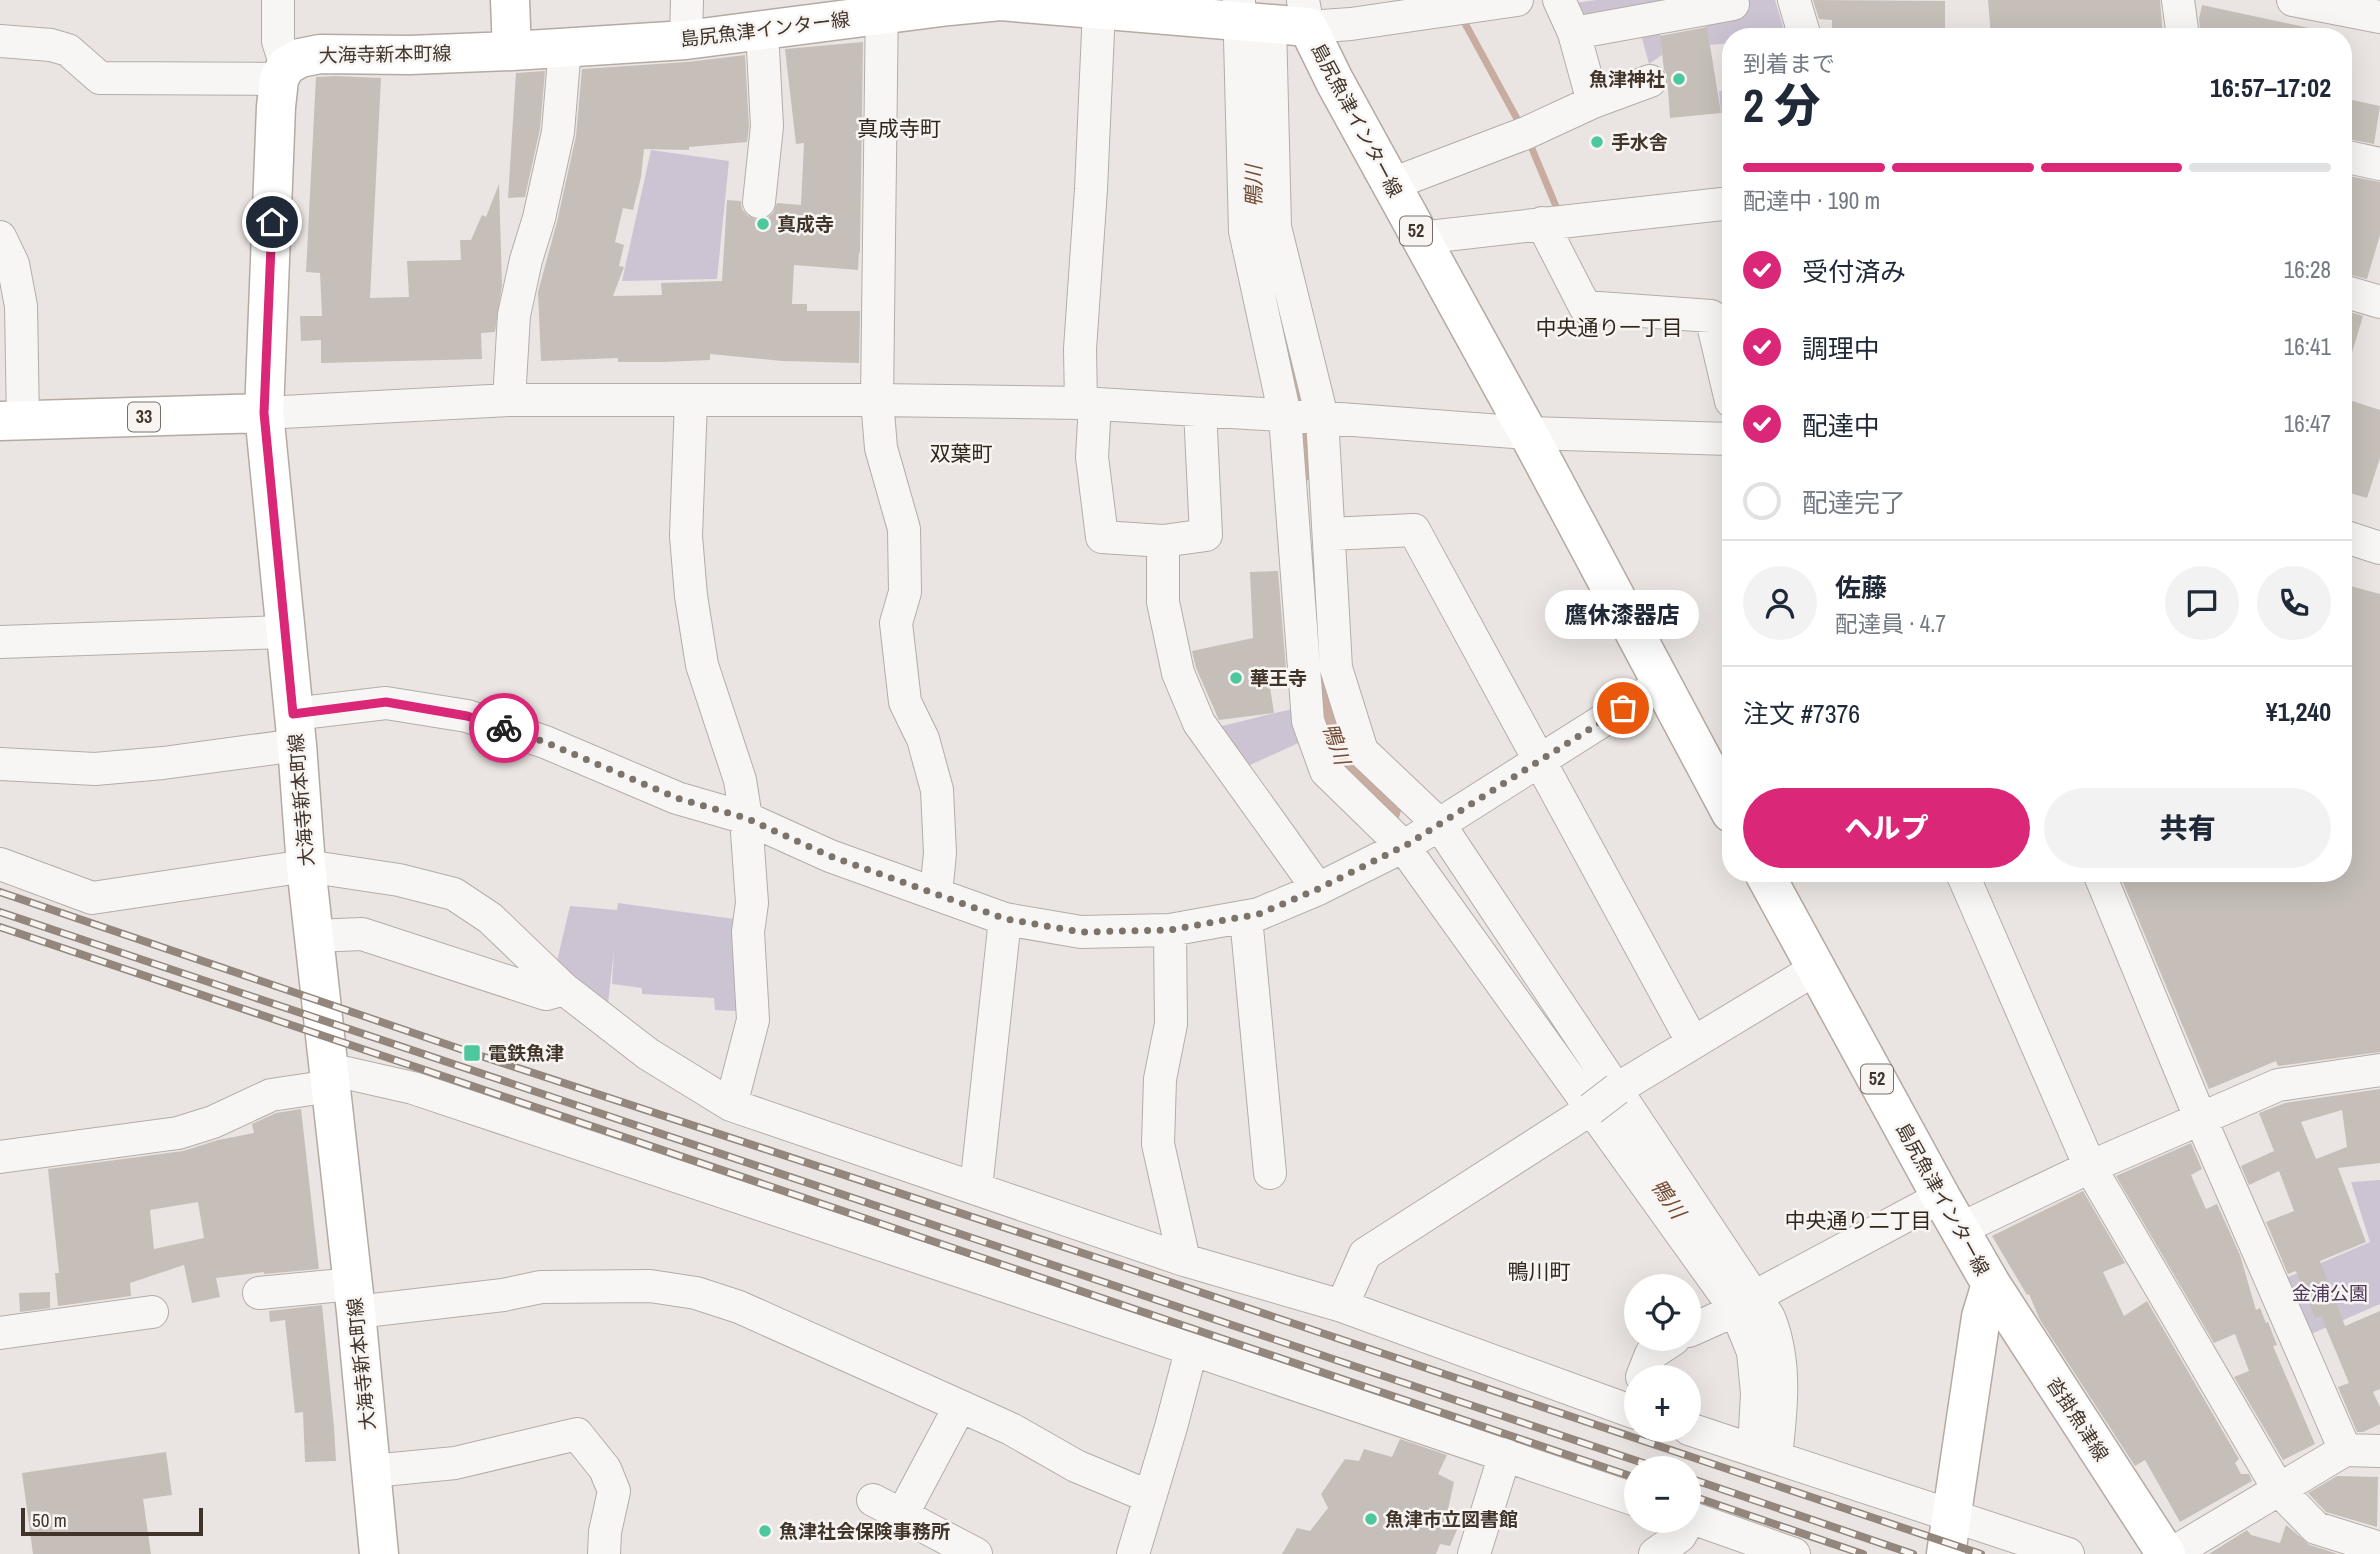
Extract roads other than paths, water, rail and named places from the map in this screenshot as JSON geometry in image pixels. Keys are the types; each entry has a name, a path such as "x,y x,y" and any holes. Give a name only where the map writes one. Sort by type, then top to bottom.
{"main road":[{"path":"510,0 512,51"},
{"name":"島尻魚津インター線","path":"512,51 686,40 762,30 883,7 1000,1 1098,9 1177,8 1249,16 1306,14 1335,82 1528,433 1722,796"},
{"name":"大海寺新本町線","path":"379,1554 354,1298 306,866 264,413 282,72 300,58 320,54 410,55 512,51"},
{"name":"33","path":"12,421 264,413"},
{"name":"島尻魚津インター線","path":"1769,882 1991,1284 1981,1317 1946,1554"},
{"name":"沓掛魚津線","path":"1991,1284 2166,1554"}],"street":[{"path":"0,41 68,50 100,78 282,72 278,41 278,0"},
{"path":"686,40 687,0"},
{"path":"1306,14 1351,24 1517,0"},
{"path":"1559,0 1574,33 1593,102"},
{"path":"1794,0 1802,28"},
{"path":"2178,0 2182,28"},
{"path":"2293,0 2380,17"},
{"path":"1574,33 1733,4"},
{"path":"883,7 877,400 881,448 904,529 905,593 896,623 905,702 923,739 937,789 940,853 936,894"},
{"path":"1098,9 1091,189 1080,349 1102,537 1163,541 1206,535 1200,410"},
{"path":"1249,16 1245,231 1306,416 1328,534 1336,668 1362,751 1745,1304 1770,1318 1781,1370 1782,1402 1765,1454"},
{"path":"759,202 767,126 762,30"},
{"path":"509,400 514,315 558,132 565,47"},
{"path":"1392,184 1526,133 1593,102 1650,80"},
{"path":"2352,158 2380,164"},
{"path":"1419,237 1722,204"},
{"path":"1542,223 1585,307 1711,316 1722,363"},
{"path":"0,237 13,264 21,306 12,421"},
{"path":"2352,294 2380,302"},
{"path":"264,413 509,400 877,400 1088,404 1306,416 1528,433 1722,439"},
{"path":"691,400 686,536 691,596 702,665 740,780 746,818 752,903 748,932 753,1020 731,1105"},
{"path":"1306,416 1308,721 1326,771 1421,835 1745,1304"},
{"path":"1328,534 1414,530 1693,1043"},
{"path":"2352,539 2380,548"},
{"path":"1163,541 1163,602 1178,673 1199,723 1318,889"},
{"path":"0,642 284,632"},
{"path":"0,764 96,769 163,763 386,702 467,716 545,742 677,798 746,818 830,856 1006,919 1081,932 1170,930 1259,914 1318,889 1421,835 1662,683"},
{"path":"0,864 92,898 306,866 399,880 454,894 490,918 565,989 648,1054 731,1105 1184,1260 1342,1306 1624,1402"},
{"path":"1966,882 2090,1167 2279,1490 2316,1528 2380,1548"},
{"path":"2103,882 2201,1119 2345,1450"},
{"path":"1246,917 1270,1172"},
{"path":"976,1188 1006,919"},
{"path":"1170,930 1171,1024 1160,1079 1158,1144 1184,1260"},
{"path":"314,936 362,934 546,994 565,989"},
{"path":"1342,1306 1365,1254 1618,1089 1817,968"},
{"path":"1701,1325 1950,1213 2090,1167 2278,1085 2380,1070"},
{"path":"0,1157 177,1133 213,1122 271,1095 330,1077 414,1088 970,1276 1192,1347 1624,1496"},
{"path":"259,1293 354,1298 503,1296 541,1287 661,1288 696,1293 739,1307 960,1406 1011,1429 1076,1466 1150,1497"},
{"path":"0,1333 152,1312"},
{"path":"1133,1554 1192,1347"},
{"path":"902,1515 960,1406"},
{"path":"1701,1433 2067,1554"},
{"path":"372,1471 455,1463 577,1434 605,1469 614,1491 605,1532 604,1554"},
{"path":"2171,1554 2345,1450 2380,1451"},
{"path":"1474,1554 1504,1454"},
{"path":"873,1500 976,1554"},
{"path":"1701,1523 1745,1545 1785,1553"},
{"path":"1655,1554 1682,1533"}],"waterway":[{"path":"1461,16 1521,126"},
{"path":"1528,139 1560,216"},
{"name":"鴨川","path":"1262,254 1296,371 1302,459"},
{"name":"鴨川","path":"1315,627 1322,702 1330,740 1348,778 1379,808"}],"railway":[{"path":"0,892 472,1053 1122,1266 1981,1554"},
{"path":"0,912 1624,1457"},
{"path":"0,927 1624,1474"},
{"path":"1701,1482 1913,1554"},
{"path":"1701,1499 1863,1554"}],"place":[{"name":"魚津神社","path":"1679,79"},
{"name":"手水舎","path":"1597,142"},
{"name":"真成寺","path":"763,224"},
{"name":"華王寺","path":"1236,678"},
{"name":"鷹休漆器店","path":"1623,708"},
{"name":"電鉄魚津","path":"472,1053"},
{"name":"魚津市立図書館","path":"1371,1519"},
{"name":"魚津社会保険事務所","path":"765,1531"}],"district":[{"name":"真成寺町","path":"899,129"},
{"name":"中央通り一丁目","path":"1609,328"},
{"name":"双葉町","path":"961,454"},
{"name":"中央通り二丁目","path":"1858,1221"},
{"name":"鴨川町","path":"1539,1272"}],"park label":[{"name":"金浦公園","path":"2330,1293"}]}
